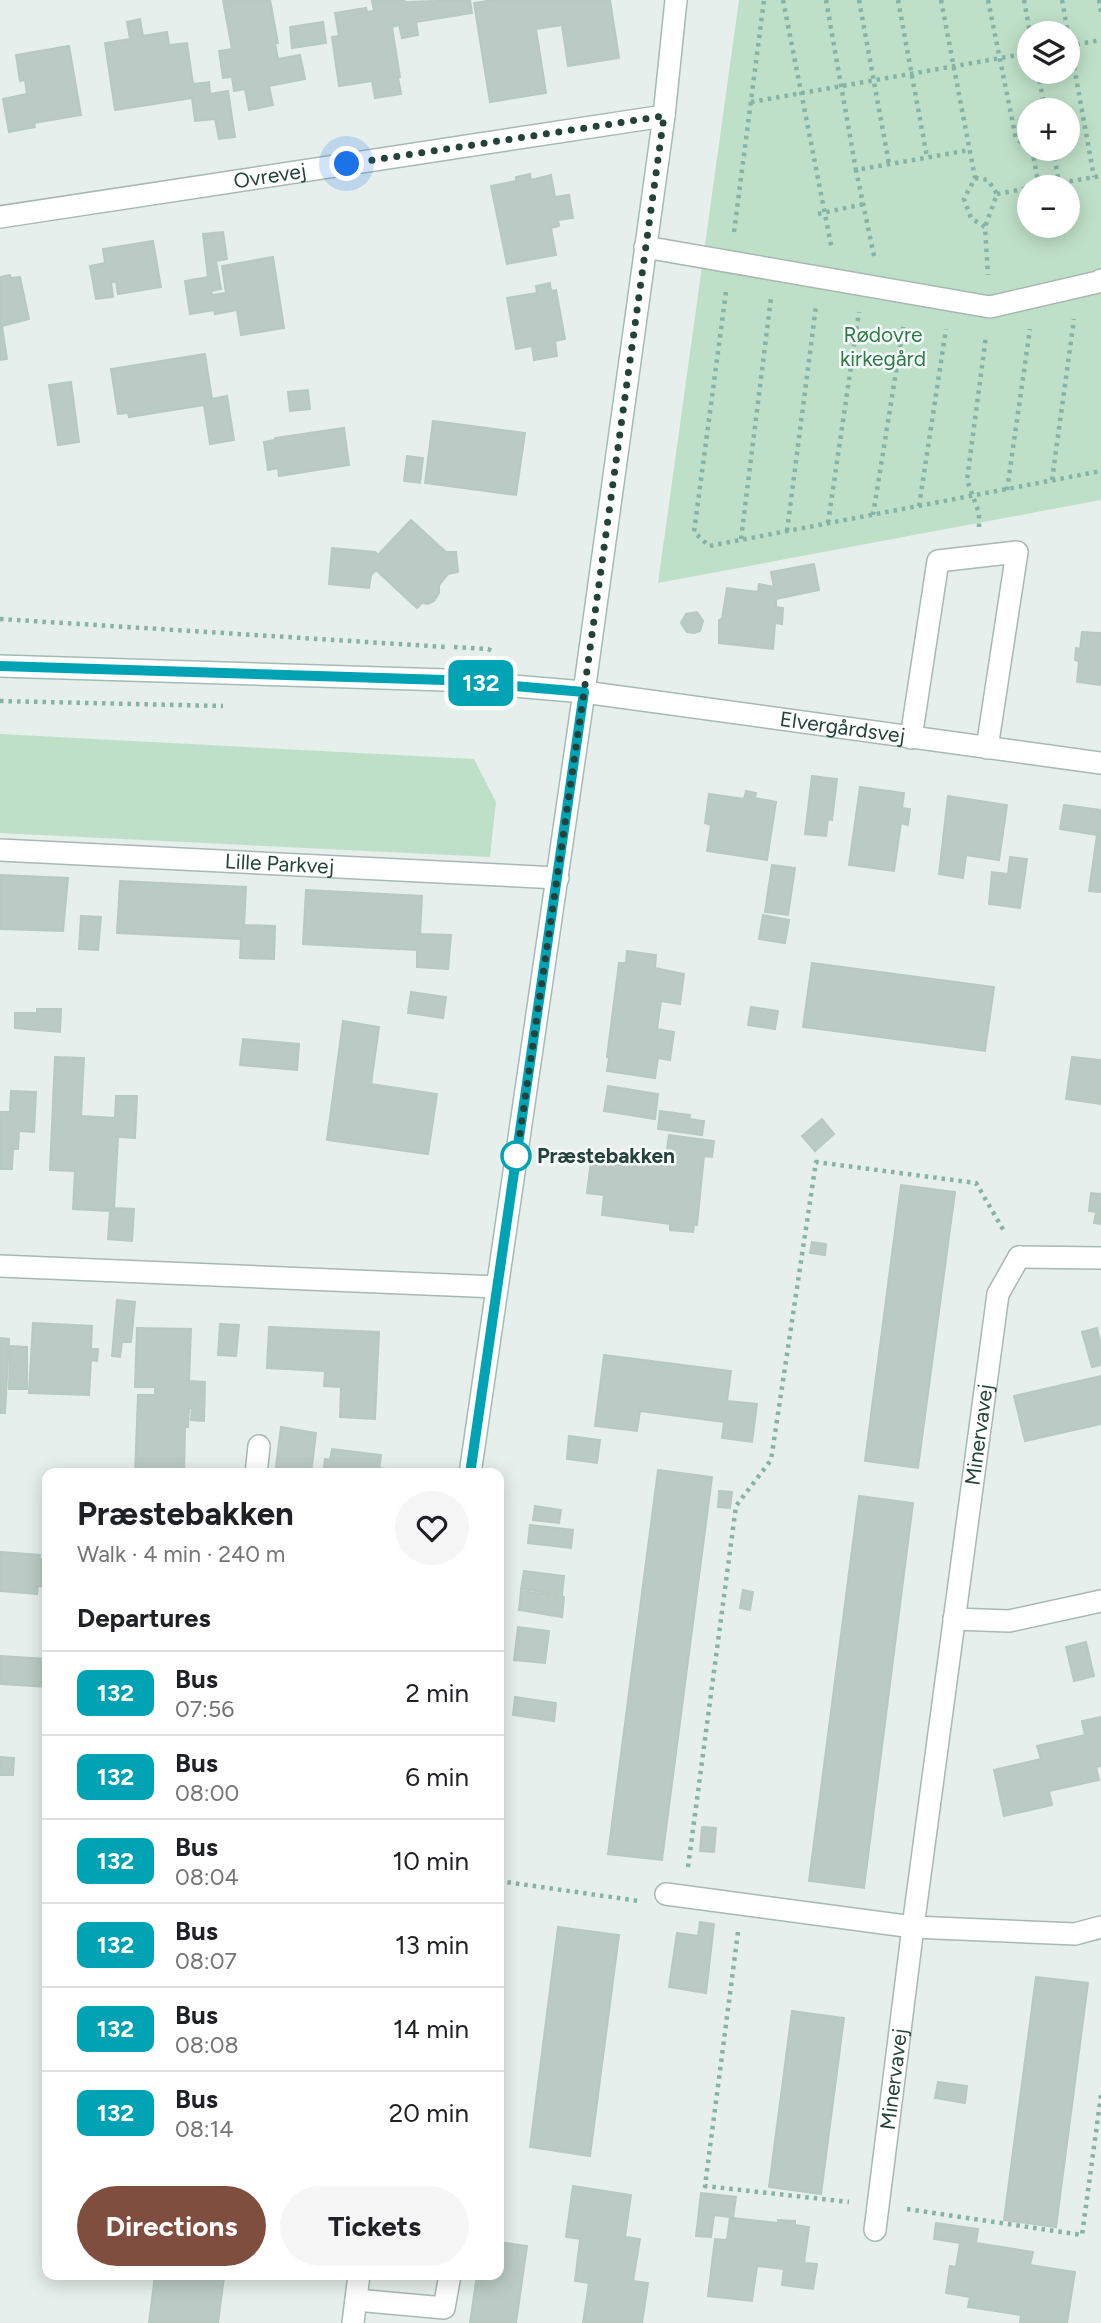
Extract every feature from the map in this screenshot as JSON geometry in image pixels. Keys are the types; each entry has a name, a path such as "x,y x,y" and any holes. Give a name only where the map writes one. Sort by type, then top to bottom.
{"street":[{"path":"471,1468 584,692 664,116 676,0"},
{"name":"Ovrevej","path":"0,217 664,116"},
{"path":"645,247 990,307 1101,280"},
{"path":"911,738 938,561 1017,552 987,748"},
{"name":"Elvergårdsvej","path":"0,666 445,680 584,692 1101,764"},
{"name":"Lille Parkvej","path":"0,850 558,878"},
{"path":"1019,1257 1101,1258"},
{"name":"Minervavej","path":"875,2230 998,1294 1019,1257"},
{"path":"0,1266 497,1287"},
{"path":"257,1468 259,1446"},
{"path":"954,1619 1009,1621 1101,1601"},
{"path":"675,1895 913,1927 1075,1934 1101,1927"},
{"path":"353,2323 358,2280"},
{"path":"356,2300 444,2308 449,2280"}],"path":[{"path":"764,0 694,532 709,546 1100,472 1101,463"},
{"path":"783,0 825,213 829,280 787,531"},
{"path":"826,0 863,204 871,287 828,523"},
{"path":"859,0 889,164"},
{"path":"898,0 928,157"},
{"path":"941,0 975,178 964,199 971,218 985,227"},
{"path":"988,0 1017,140"},
{"path":"1024,0 1028,21"},
{"path":"1062,0 1065,21"},
{"path":"1099,0 1101,12"},
{"path":"1080,44 1101,40"},
{"path":"751,102 1017,54"},
{"path":"1076,84 1094,177"},
{"path":"856,170 970,150"},
{"path":"1080,179 1101,176"},
{"path":"975,178 988,180 997,194"},
{"path":"997,194 1017,190"},
{"path":"979,556 979,513 967,480 990,307 985,227 997,194"},
{"path":"818,214 863,204"},
{"path":"741,540 775,270"},
{"path":"1052,481 1079,287"},
{"path":"873,514 909,293"},
{"path":"1007,490 1035,296"},
{"path":"919,506 950,300"},
{"path":"0,619 488,649 500,655"},
{"path":"504,1882 649,1902 675,1895 736,1506 771,1460 816,1162 975,1183 1019,1257"}],"green space":[{"name":"Rødovre kirkegård","path":"739,0 1101,0 1101,500 658,583"},
{"path":"0,734 474,759 496,802 490,857 0,833"}],"building":[{"path":"223,0 270,0 278,43 275,43 278,59 300,55 305,79 269,86 273,105 249,110 245,89 234,91 232,77 223,78 219,51 232,49"},
{"path":"470,0 472,13 416,22 418,35 402,38 399,25 392,27 401,94 375,98 372,81 339,86 332,37 339,36 335,13 366,8 367,12 374,11 372,1"},
{"path":"494,0 610,0 619,58 568,66 562,25 536,29 546,93 490,102 474,3"},
{"path":"140,19 143,36 167,32 169,45 187,43 193,84 209,82 210,94 228,91 235,137 219,139 215,119 195,121 192,98 115,110 105,43 130,39 127,22"},
{"path":"323,22 326,43 292,48 290,27"},
{"path":"69,46 81,115 34,123 35,127 9,132 3,99 27,94 25,80 20,81 16,55"},
{"path":"530,174 531,180 551,175 555,197 569,195 573,218 558,220 559,226 551,228 556,255 507,264 491,186 516,181 516,177"},
{"path":"223,232 227,259 216,261 221,289 211,291 212,295 226,293 222,266 273,257 284,328 241,335 237,310 215,314 214,310 190,314 185,281 208,277 203,234"},
{"path":"153,241 161,287 118,294 116,282 111,282 113,297 96,299 90,266 105,263 103,249"},
{"path":"10,275 10,278 20,277 29,319 2,326 7,359 0,360 0,277"},
{"path":"550,283 551,291 556,290 565,339 555,341 557,356 534,360 532,346 516,349 507,298 537,293 536,286"},
{"path":"205,354 212,399 227,396 234,440 210,444 204,405 129,417 128,413 118,414 111,369"},
{"path":"71,382 79,442 58,445 49,385"},
{"path":"308,390 310,409 290,411 288,392"},
{"path":"433,421 525,433 516,495 425,483"},
{"path":"344,428 349,465 279,476 278,468 268,470 264,442"},
{"path":"407,456 423,458 420,483 404,481"},
{"path":"411,520 446,552 456,552 458,572 448,574 439,585 439,593 434,601 422,603 417,608 376,570 371,575 369,588 329,584 332,548 375,552 378,555"},
{"path":"814,564 819,590 776,599 776,607 783,608 782,624 775,623 773,649 719,643 719,620 722,619 727,588 758,592 759,584 774,587 771,572"},
{"path":"697,612 703,621 700,631 687,632 681,623 686,614"},
{"path":"1082,632 1101,633 1101,685 1077,682 1079,661 1075,660 1076,648 1080,649"},
{"path":"812,776 837,779 832,820 828,819 826,836 805,834"},
{"path":"860,787 904,793 902,808 910,809 908,825 901,823 894,871 849,865"},
{"path":"746,791 756,793 755,798 776,802 767,860 707,851 711,825 705,823 709,794 744,799"},
{"path":"948,796 1007,805 999,860 966,855 963,878 939,874"},
{"path":"1064,805 1101,810 1101,892 1089,891 1097,835 1060,829"},
{"path":"1010,857 1027,859 1020,908 989,904 992,872 1008,874"},
{"path":"772,865 795,868 788,915 765,912"},
{"path":"0,875 68,878 63,931 0,929"},
{"path":"120,881 246,887 244,925 275,926 274,959 240,958 241,939 117,933"},
{"path":"306,890 422,896 420,934 451,935 448,969 417,967 417,950 303,944"},
{"path":"763,915 789,920 785,943 759,939"},
{"path":"81,916 101,917 98,950 79,949"},
{"path":"627,951 656,955 655,968 684,974 680,1004 661,1001 657,1029 674,1032 670,1060 658,1058 655,1078 607,1071 619,963 626,963"},
{"path":"812,963 994,987 985,1051 803,1027"},
{"path":"411,992 446,997 443,1018 408,1013"},
{"path":"751,1007 778,1011 775,1029 748,1025"},
{"path":"37,1009 61,1009 60,1032 15,1028 15,1013 37,1013"},
{"path":"343,1021 379,1027 371,1084 437,1094 428,1154 327,1140"},
{"path":"243,1039 299,1044 297,1070 240,1065"},
{"path":"55,1057 84,1058 81,1116 115,1118 116,1096 137,1096 135,1138 118,1137 114,1208 134,1209 132,1241 108,1239 110,1211 73,1209 75,1171 50,1170"},
{"path":"1072,1057 1101,1060 1101,1104 1066,1099"},
{"path":"608,1086 658,1094 655,1119 604,1111"},
{"path":"11,1091 36,1092 34,1132 19,1131 18,1149 13,1149 12,1169 0,1169 0,1112 10,1112"},
{"path":"660,1111 690,1115 689,1119 704,1121 702,1135 658,1129"},
{"path":"822,1119 834,1134 815,1151 802,1136"},
{"path":"669,1135 714,1141 712,1157 704,1156 697,1225 694,1225 693,1232 670,1230 670,1224 602,1215 604,1195 587,1193 591,1161 608,1164 609,1158 647,1163 648,1157 669,1160 669,1156 666,1156"},
{"path":"901,1185 955,1192 918,1468 865,1461"},
{"path":"1091,1193 1101,1194 1101,1224 1094,1223 1096,1212 1089,1211"},
{"path":"812,1242 826,1244 825,1255 810,1253"},
{"path":"117,1300 135,1302 131,1342 122,1342 120,1357 112,1356"},
{"path":"33,1323 92,1326 91,1349 98,1349 97,1361 91,1360 89,1395 29,1393"},
{"path":"220,1324 239,1325 236,1356 218,1355"},
{"path":"269,1327 379,1332 375,1419 340,1417 341,1387 324,1386 325,1371 267,1368"},
{"path":"137,1328 191,1329 189,1381 205,1382 204,1421 191,1420 192,1408 189,1408 188,1427 185,1427 184,1468 135,1468 138,1395 155,1395 155,1387 135,1387"},
{"path":"1097,1328 1101,1345 1101,1365 1092,1367 1082,1332"},
{"path":"0,1338 9,1339 5,1413 0,1413"},
{"path":"10,1346 27,1347 27,1389 9,1389"},
{"path":"604,1355 731,1371 727,1401 757,1404 752,1442 722,1438 724,1422 640,1411 637,1431 595,1426"},
{"path":"1101,1376 1101,1424 1025,1441 1014,1396"},
{"path":"281,1427 316,1433 312,1468 276,1468"},
{"path":"569,1436 600,1440 597,1463 567,1459"},
{"path":"332,1449 381,1455 379,1468 324,1468 325,1459 330,1460"},
{"path":"658,1470 712,1477 662,1860 608,1854"},
{"path":"719,1491 732,1492 730,1508 718,1507"},
{"path":"859,1496 913,1503 864,1888 809,1881"},
{"path":"535,1506 561,1510 559,1523 533,1520"},
{"path":"530,1525 573,1530 571,1548 528,1543"},
{"path":"1,1552 40,1555 42,1586 38,1586 37,1594 0,1591"},
{"path":"524,1571 564,1576 562,1595 521,1589"},
{"path":"743,1590 753,1592 750,1610 740,1608"},
{"path":"521,1591 564,1597 562,1617 519,1610"},
{"path":"518,1627 549,1631 545,1663 514,1660"},
{"path":"1086,1642 1094,1676 1074,1681 1066,1647"},
{"path":"1,1656 42,1659 42,1687 0,1684"},
{"path":"515,1697 556,1703 554,1721 513,1715"},
{"path":"1101,1717 1101,1766 1096,1767 1099,1780 1049,1791 1052,1805 1004,1816 994,1770 1041,1759 1037,1746 1085,1735 1082,1721"},
{"path":"0,1757 14,1758 13,1775 0,1775"},
{"path":"702,1827 716,1828 714,1852 700,1851"},
{"path":"700,1922 714,1924 706,1993 669,1987 677,1933 698,1936"},
{"path":"558,1927 619,1935 590,2156 530,2147"},
{"path":"1036,1977 1088,1983 1056,2227 1004,2220"},
{"path":"792,2011 844,2018 821,2194 769,2187"},
{"path":"938,2082 967,2086 965,2103 935,2098"},
{"path":"573,2186 631,2195 625,2237 640,2239 633,2281 648,2283 642,2323 583,2323 589,2283 575,2281 580,2239 566,2237"},
{"path":"701,2193 736,2197 733,2218 778,2223 778,2220 795,2221 795,2225 809,2227 804,2263 817,2264 813,2289 782,2285 784,2269 757,2266 752,2301 708,2296 715,2239 727,2240 730,2217 714,2215 711,2237 696,2236"},
{"path":"936,2223 978,2229 976,2243 1033,2252 1030,2265 1075,2272 1067,2323 1020,2323 1021,2315 968,2307 970,2297 946,2293 950,2266 956,2267 960,2243 934,2239"},
{"path":"504,2243 527,2246 516,2323 470,2323 476,2280 504,2280"},
{"path":"154,2280 224,2280 218,2323 149,2323"}],"bus line":[{"name":"132","path":"0,666 445,680 584,692 471,1468"}],"place":[{"name":"Præstebakken","path":"516,1156"}],"route":[{"path":"347,164 664,116 516,1161 516,1156"}]}
